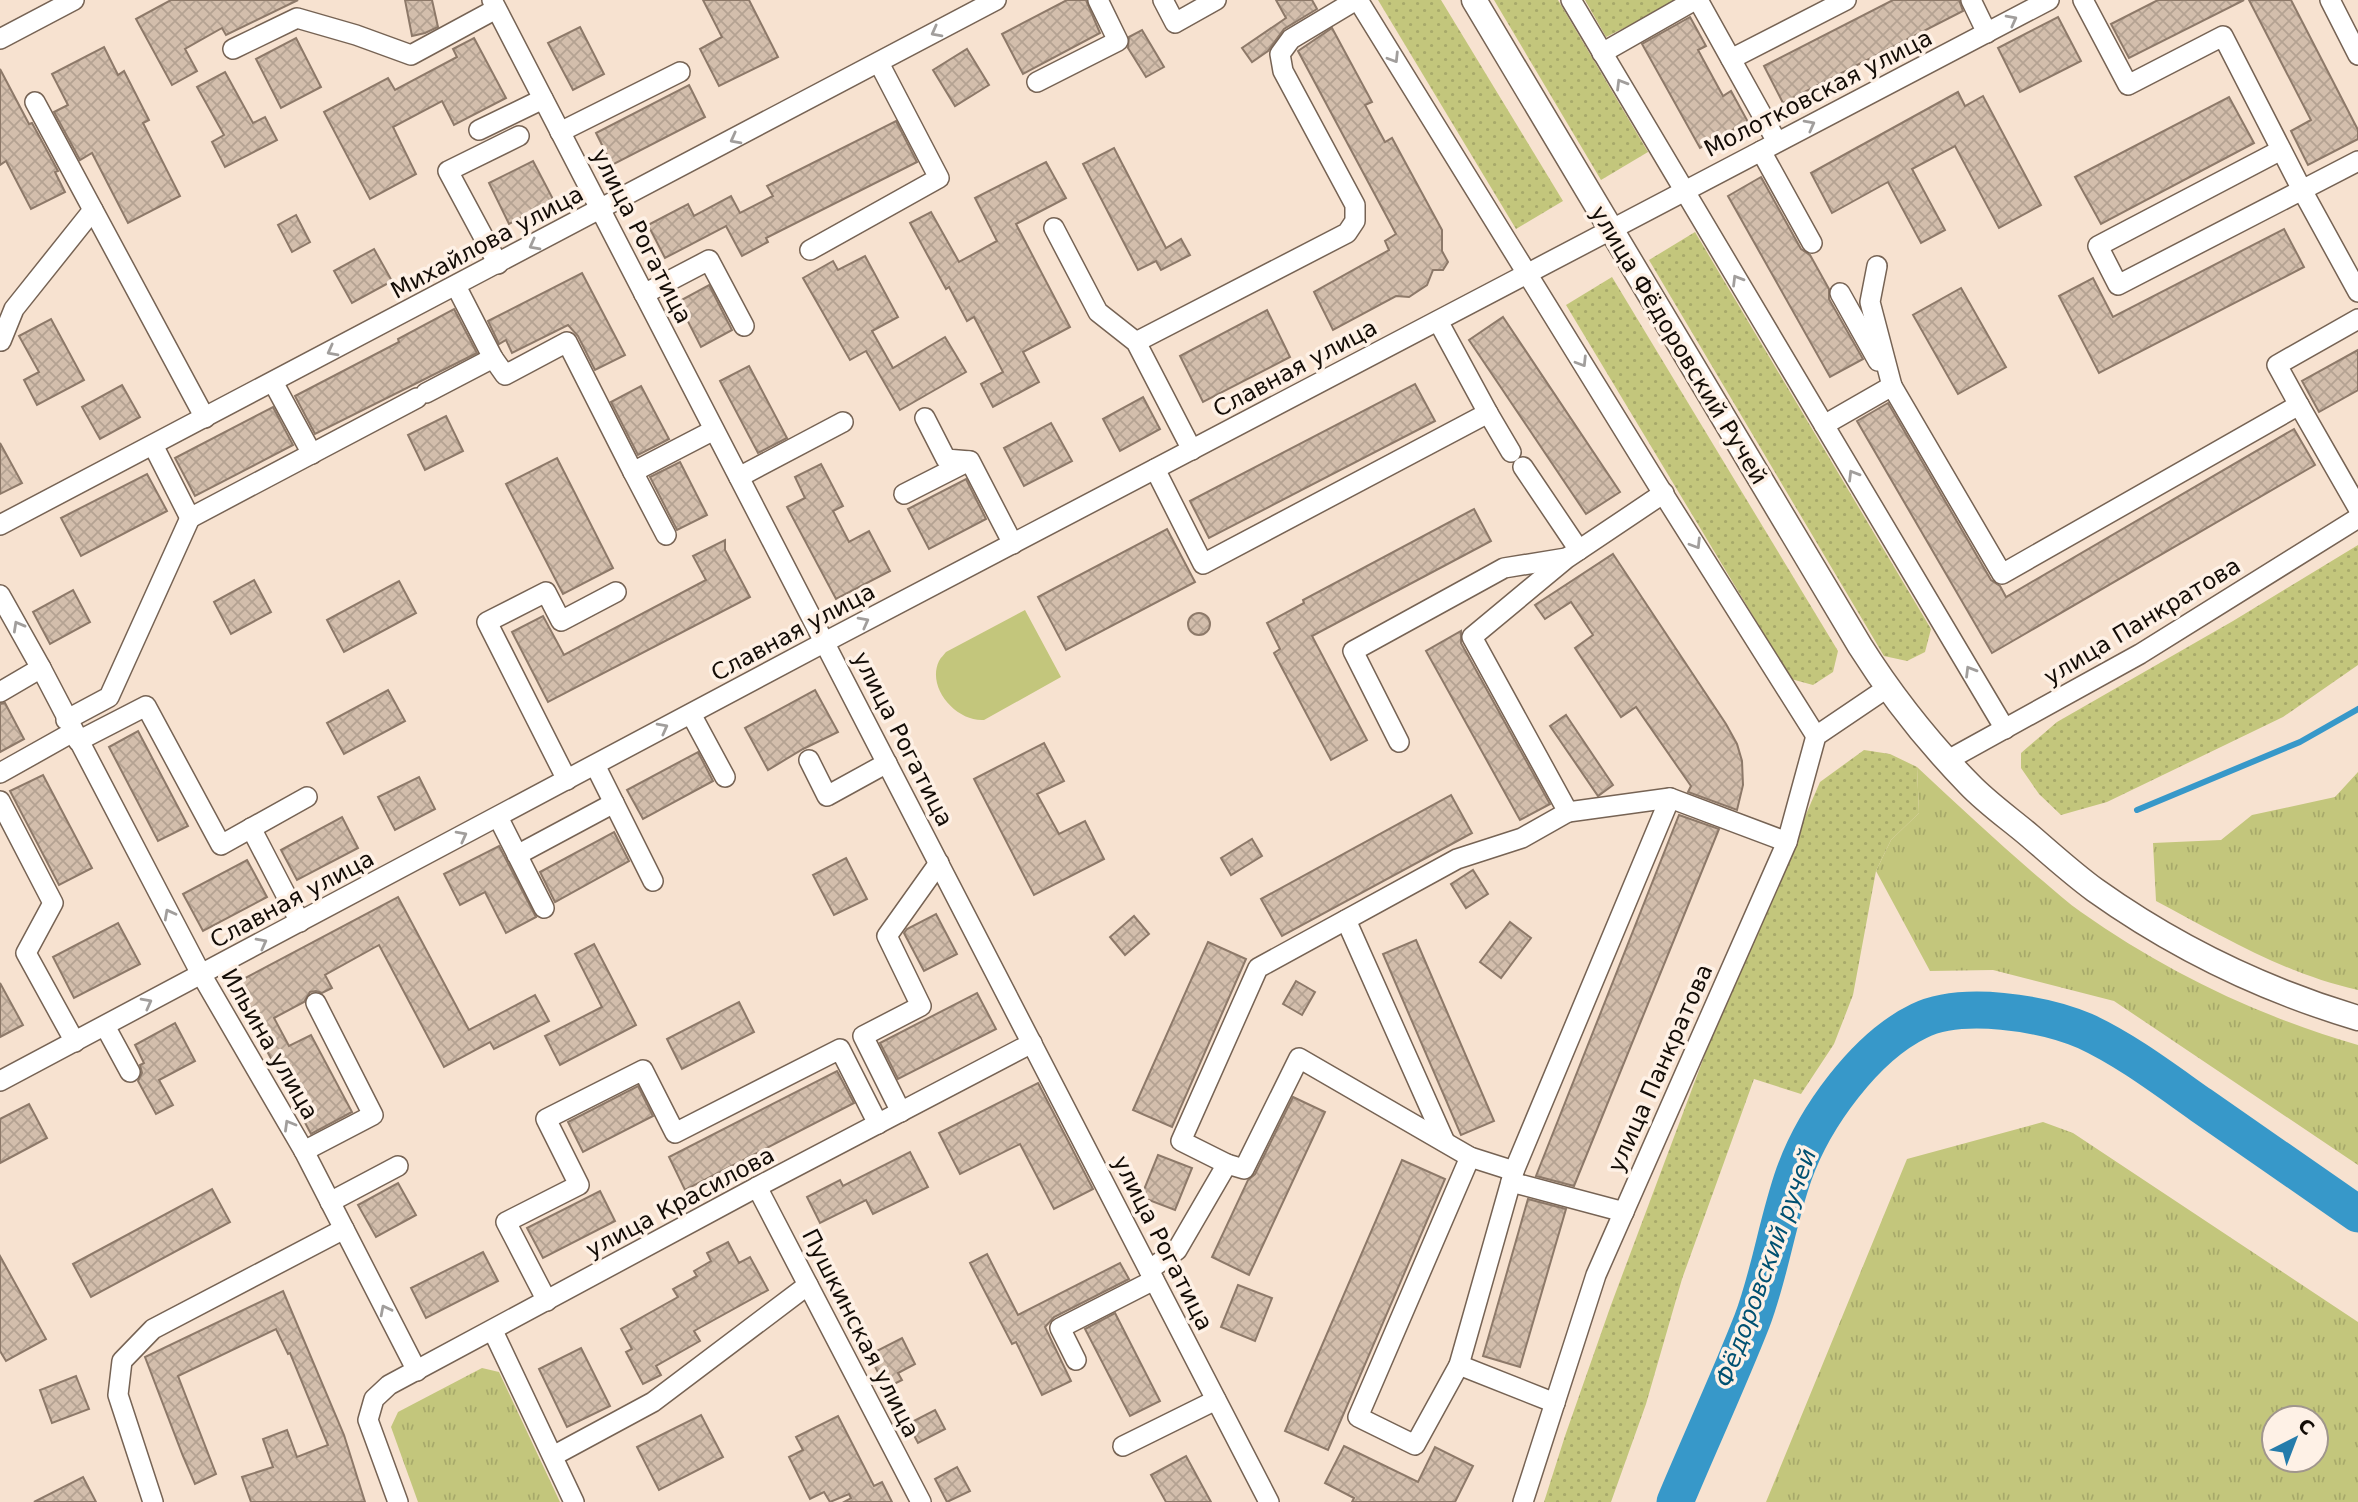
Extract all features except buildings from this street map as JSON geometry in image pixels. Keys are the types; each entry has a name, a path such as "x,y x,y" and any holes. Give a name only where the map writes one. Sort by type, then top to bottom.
{"main road":[{"name":"улица Фёдоровский Ручей","path":"1474,0 1887,688 1948,761 1970,785 2094,890 2144,922 2258,983 2316,1006 2358,1018"}],"street":[{"path":"0,39 74,0"},
{"name":"Михайлова улица","path":"0,525 996,0"},
{"path":"1037,82 1118,41 1098,0"},
{"path":"1163,0 1175,23 1216,0"},
{"path":"1136,342 1347,233 1355,221 1355,205 1283,71 1280,54 1291,39 1357,0 1816,736 1887,688"},
{"path":"1571,0 2005,729"},
{"path":"1602,52 1696,0 1731,60 1812,243"},
{"path":"1731,60 1846,0"},
{"path":"1971,0 1987,33"},
{"name":"Молотковская улица","path":"1610,230 2049,0"},
{"path":"2083,0 2128,85 2223,36 2358,292"},
{"path":"2330,0 2358,55"},
{"path":"233,49 297,18 411,55 494,4"},
{"name":"улица Рогатица","path":"494,4 1269,1502"},
{"path":"810,250 939,178 879,63"},
{"path":"560,132 680,72"},
{"path":"479,130 543,99"},
{"path":"36,102 205,418"},
{"path":"498,264 448,171 519,136"},
{"path":"2281,150 2098,246 2118,285 2358,160"},
{"path":"1,341 13,309 93,210"},
{"path":"1054,228 1098,312 1136,342 1192,450"},
{"name":"Славная улица","path":"0,1081 825,642 1610,230"},
{"path":"644,294 709,260 744,326"},
{"path":"1877,266 1870,302 1892,386"},
{"path":"456,286 493,358 505,375 567,342 666,535"},
{"path":"1840,293 2001,574 2299,405"},
{"path":"2358,318 2277,365 2358,508"},
{"path":"1438,321 1511,452"},
{"path":"72,731 109,697 190,518 493,358"},
{"path":"273,382 312,454"},
{"path":"1824,425 1892,386"},
{"path":"1155,469 1203,564 1488,413"},
{"path":"925,418 946,459 970,461"},
{"path":"739,477 843,422"},
{"path":"634,472 714,430"},
{"path":"153,445 190,518"},
{"path":"904,494 970,461"},
{"path":"970,461 1013,544"},
{"path":"1523,467 1573,554"},
{"path":"1568,812 1472,637 1573,554 1664,493"},
{"name":"улица Панкратова","path":"1948,761 2140,654 2358,518"},
{"path":"1399,742 1353,651 1504,568 1573,554"},
{"path":"567,780 487,622 546,592 561,621 615,592"},
{"name":"Ильина улица","path":"0,595 41,668 201,975 304,1151 416,1371"},
{"path":"0,692 41,668"},
{"path":"0,773 72,731 146,706 221,845 307,797"},
{"path":"691,714 725,777"},
{"name":"улица Панкратова","path":"1523,1502 1595,1275 1787,842 1816,736"},
{"path":"809,760 827,796 887,763"},
{"path":"595,765 653,881"},
{"path":"1470,1157 1358,1417 1415,1445 1459,1365 1512,1177 1670,797"},
{"path":"1624,1212 1512,1177 1470,1157 1298,1058 1244,1169 1227,1164 1181,1142 1258,968 1457,859 1522,838 1568,812 1670,797 1787,842"},
{"path":"0,801 53,903 26,953 75,1042"},
{"path":"517,855 614,803"},
{"path":"498,817 544,908"},
{"path":"251,828 300,922"},
{"path":"901,1112 863,1036 921,1006 887,936 939,863"},
{"path":"1346,920 1445,1142"},
{"path":"304,1151 373,1115 316,1003"},
{"path":"105,1026 130,1072"},
{"name":"улица Красилова","path":"398,1502 368,1420 374,1399 389,1385 1032,1043"},
{"path":"547,1301 506,1222 579,1185 546,1119 643,1070 675,1133 840,1049 878,1124"},
{"path":"1076,1360 1060,1328 1152,1275 1177,1250 1227,1164"},
{"path":"330,1202 398,1166"},
{"name":"Пушкинская улица","path":"757,1187 921,1502"},
{"path":"153,1502 118,1395 122,1361 153,1329 344,1229"},
{"path":"553,1456 653,1402 808,1285"},
{"path":"493,1331 574,1502"},
{"path":"1459,1365 1555,1403"},
{"path":"1123,1446 1216,1400"}],"green space":[{"path":"1378,0 1441,0 1563,201 1516,229"},
{"path":"1494,0 1558,0 1648,152 1601,180"},
{"path":"1585,0 1680,0 1606,37"},
{"path":"1695,232 1931,629 1925,652 1907,661 1884,656 1649,260"},
{"path":"1612,277 1838,651 1833,672 1813,685 1791,679 1566,305"},
{"path":"2358,545 2358,665 2283,717 2107,802 2061,815 2039,794 2021,768 2021,753 2057,722 2233,621"},
{"path":"1025,610 1061,677 984,720 974,719 954,709 940,692 937,682 936,671 940,660 946,652"},
{"path":"1864,750 1890,754 1917,767 1919,813 1891,840 1876,871 1853,995 1834,1044 1801,1094 1754,1079 1682,1279 1646,1404 1611,1502 1544,1502 1611,1305 1725,1001 1820,782"},
{"path":"1917,767 2057,893 2113,934 2180,973 2249,1006 2358,1045 2358,1165 2114,1001 1993,970 1930,971 1876,871 1891,840 1919,813"},
{"path":"2358,772 2358,990 2279,964 2156,901 2153,843 2221,840 2252,815 2335,797"},
{"path":"2043,1122 2073,1133 2358,1322 2358,1502 1766,1502 1907,1159"},
{"path":"482,1368 499,1372 560,1502 418,1502 391,1427 398,1412"}],"waterway":[{"path":"2137,810 2300,742 2358,709"},
{"name":"Фёдоровский ручей","path":"1675,1502 1752,1321 1788,1192 1814,1130 1861,1066 1899,1033 1919,1021 1957,1011 2002,1011 2047,1019 2085,1031 2144,1065 2358,1214"}]}
